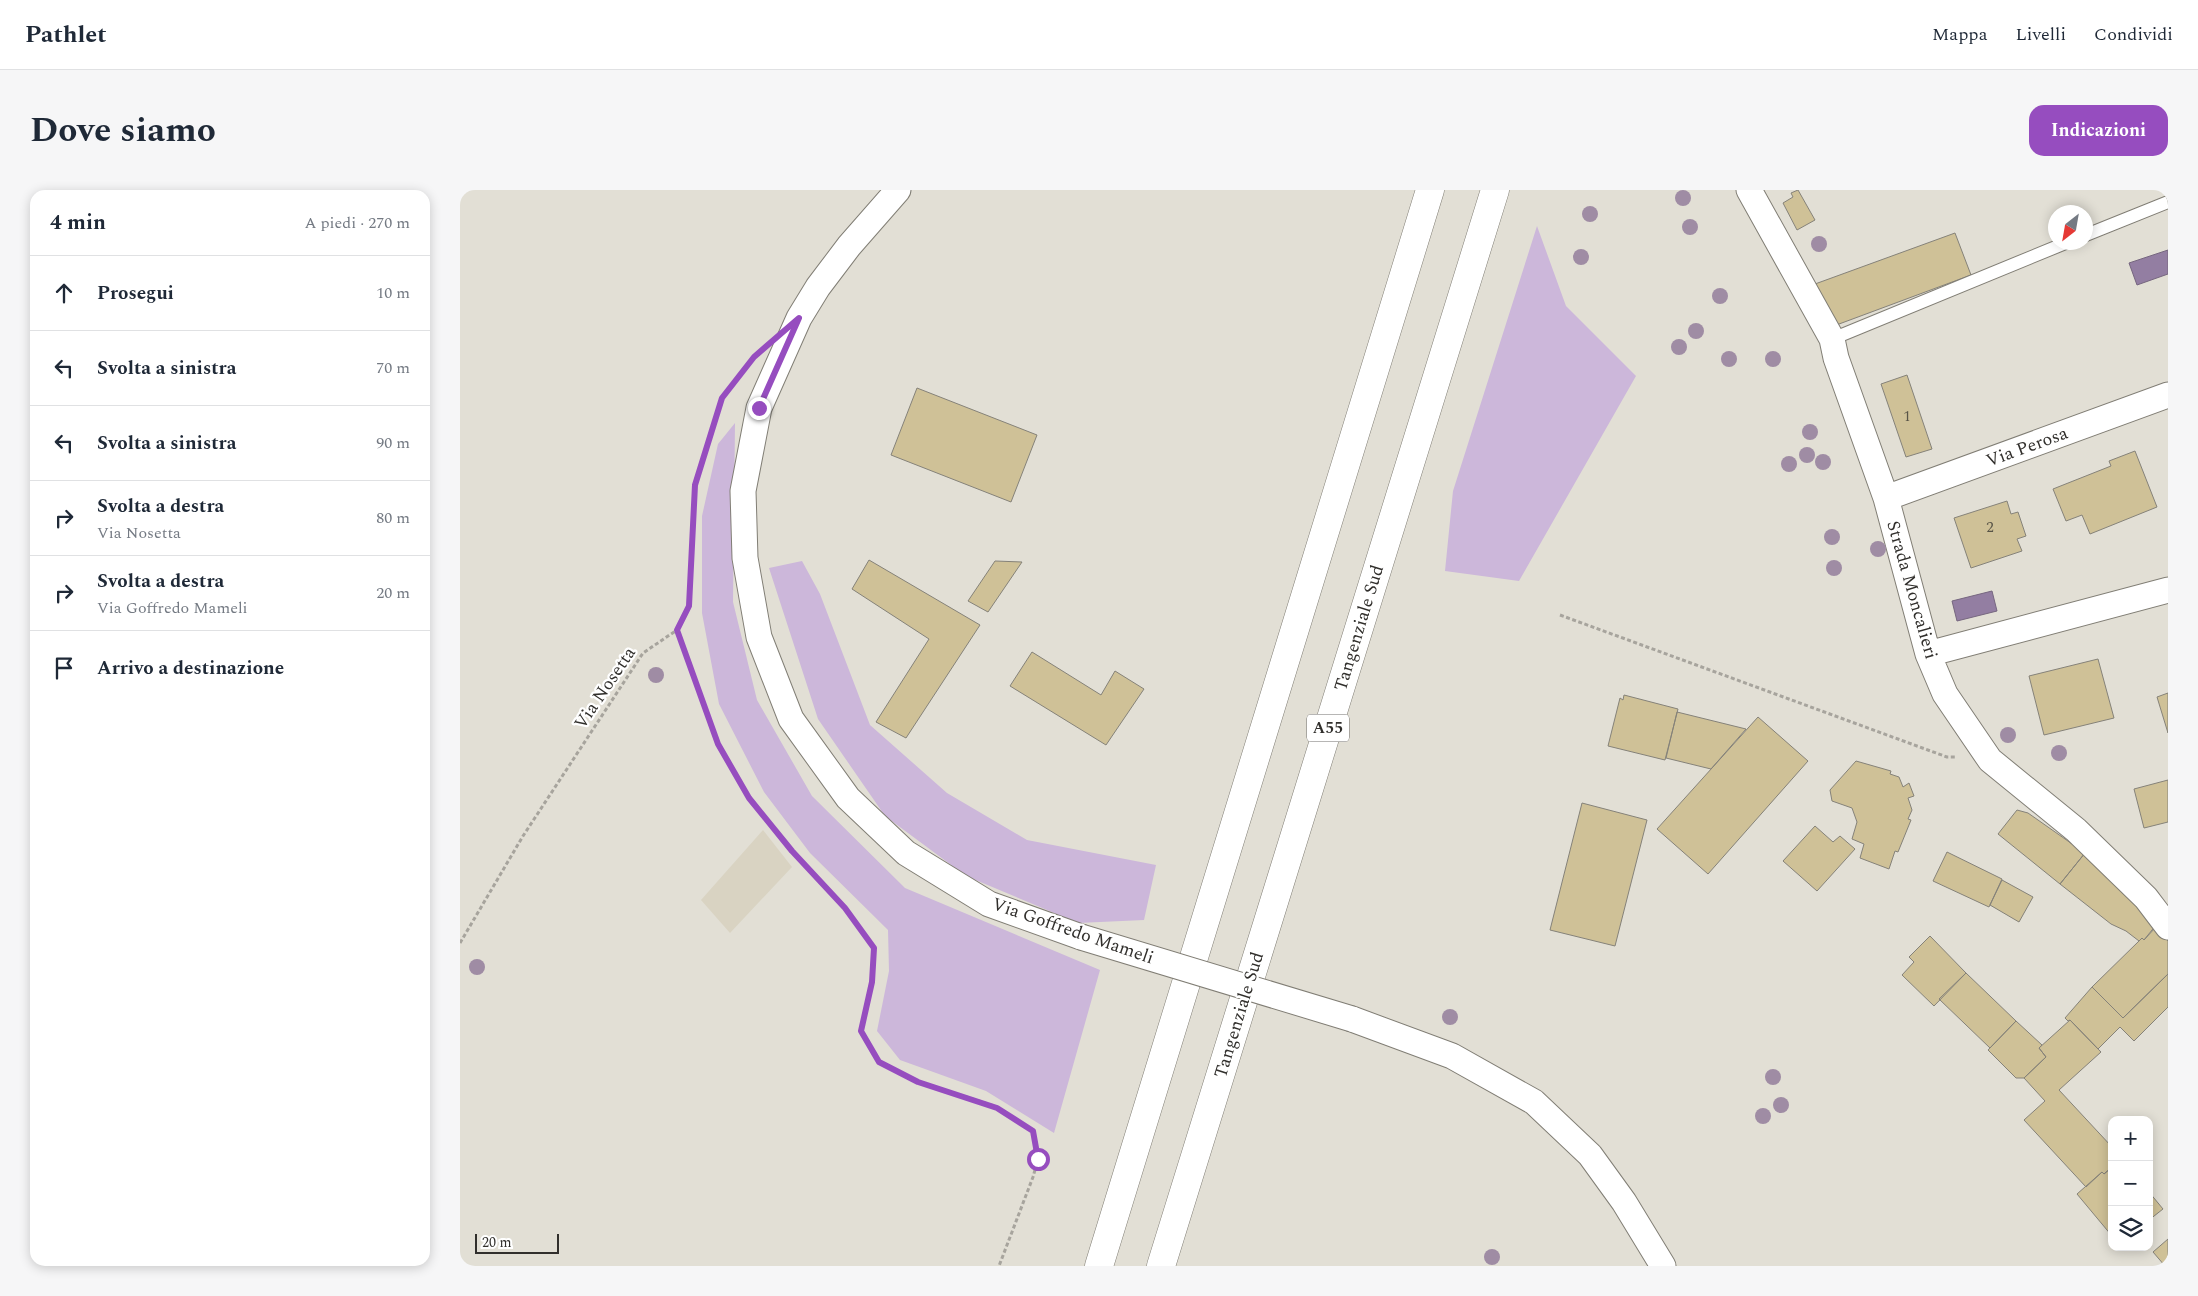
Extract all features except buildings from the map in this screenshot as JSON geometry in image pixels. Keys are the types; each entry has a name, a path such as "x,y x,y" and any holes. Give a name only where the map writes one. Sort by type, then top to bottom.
{"highway":[{"path":"1099,1266 1430,190"},
{"name":"Tangenziale Sud","path":"1161,1266 1495,190"}],"street":[{"name":"Via Goffredo Mameli","path":"898,190 849,246 813,295 799,318 759,408 743,491 745,558 759,636 791,719 848,798 906,853 989,904 1081,937 1352,1018 1452,1056 1534,1102 1590,1155 1624,1202 1664,1266"},
{"name":"Strada Moncalieri","path":"1749,190 1832,338 1836,358 1886,498 1928,654 1945,694 1990,760 2076,830 2146,898 2168,927"},
{"name":"Via Perosa","path":"1886,498 2168,395"},
{"path":"1928,654 2168,590"}],"lane":[{"path":"2093,233 2168,202"},
{"path":"1832,338 2048,250"}],"path":[{"name":"Via Nosetta","path":"460,943 523,836 643,653 677,630 689,606 695,485 722,398 749,364"},
{"path":"1560,615 1947,757 1990,760"},
{"path":"677,630 718,744 749,798 792,851 845,908 874,948 872,982 861,1031 879,1062 918,1082 997,1108 1033,1131 1038,1159 1036,1168 999,1266"}],"shaded area":[{"path":"1537,226 1566,306 1636,376 1519,581 1445,571 1453,491"},
{"path":"2168,250 2168,274 2137,285 2129,263"},
{"path":"735,423 733,602 757,700 812,796 905,888 1100,970 1054,1133 986,1091 900,1060 877,1031 889,971 888,930 810,853 764,792 719,704 702,613 702,516 718,444"},
{"path":"802,561 820,594 870,725 947,793 1027,840 1156,865 1144,920 1078,923 966,876 885,816 818,719 769,568"},
{"path":"1992,591 1997,611 1957,621 1952,601"},
{"path":"763,830 792,867 730,933 701,900"}],"route":[{"path":"759,408 799,318 754,357 722,398 695,485 689,606 677,630 695,675 718,744 749,798 792,851 845,908 874,948 872,982 861,1031 879,1062 918,1082 997,1108 1033,1131 1038,1159"}]}
